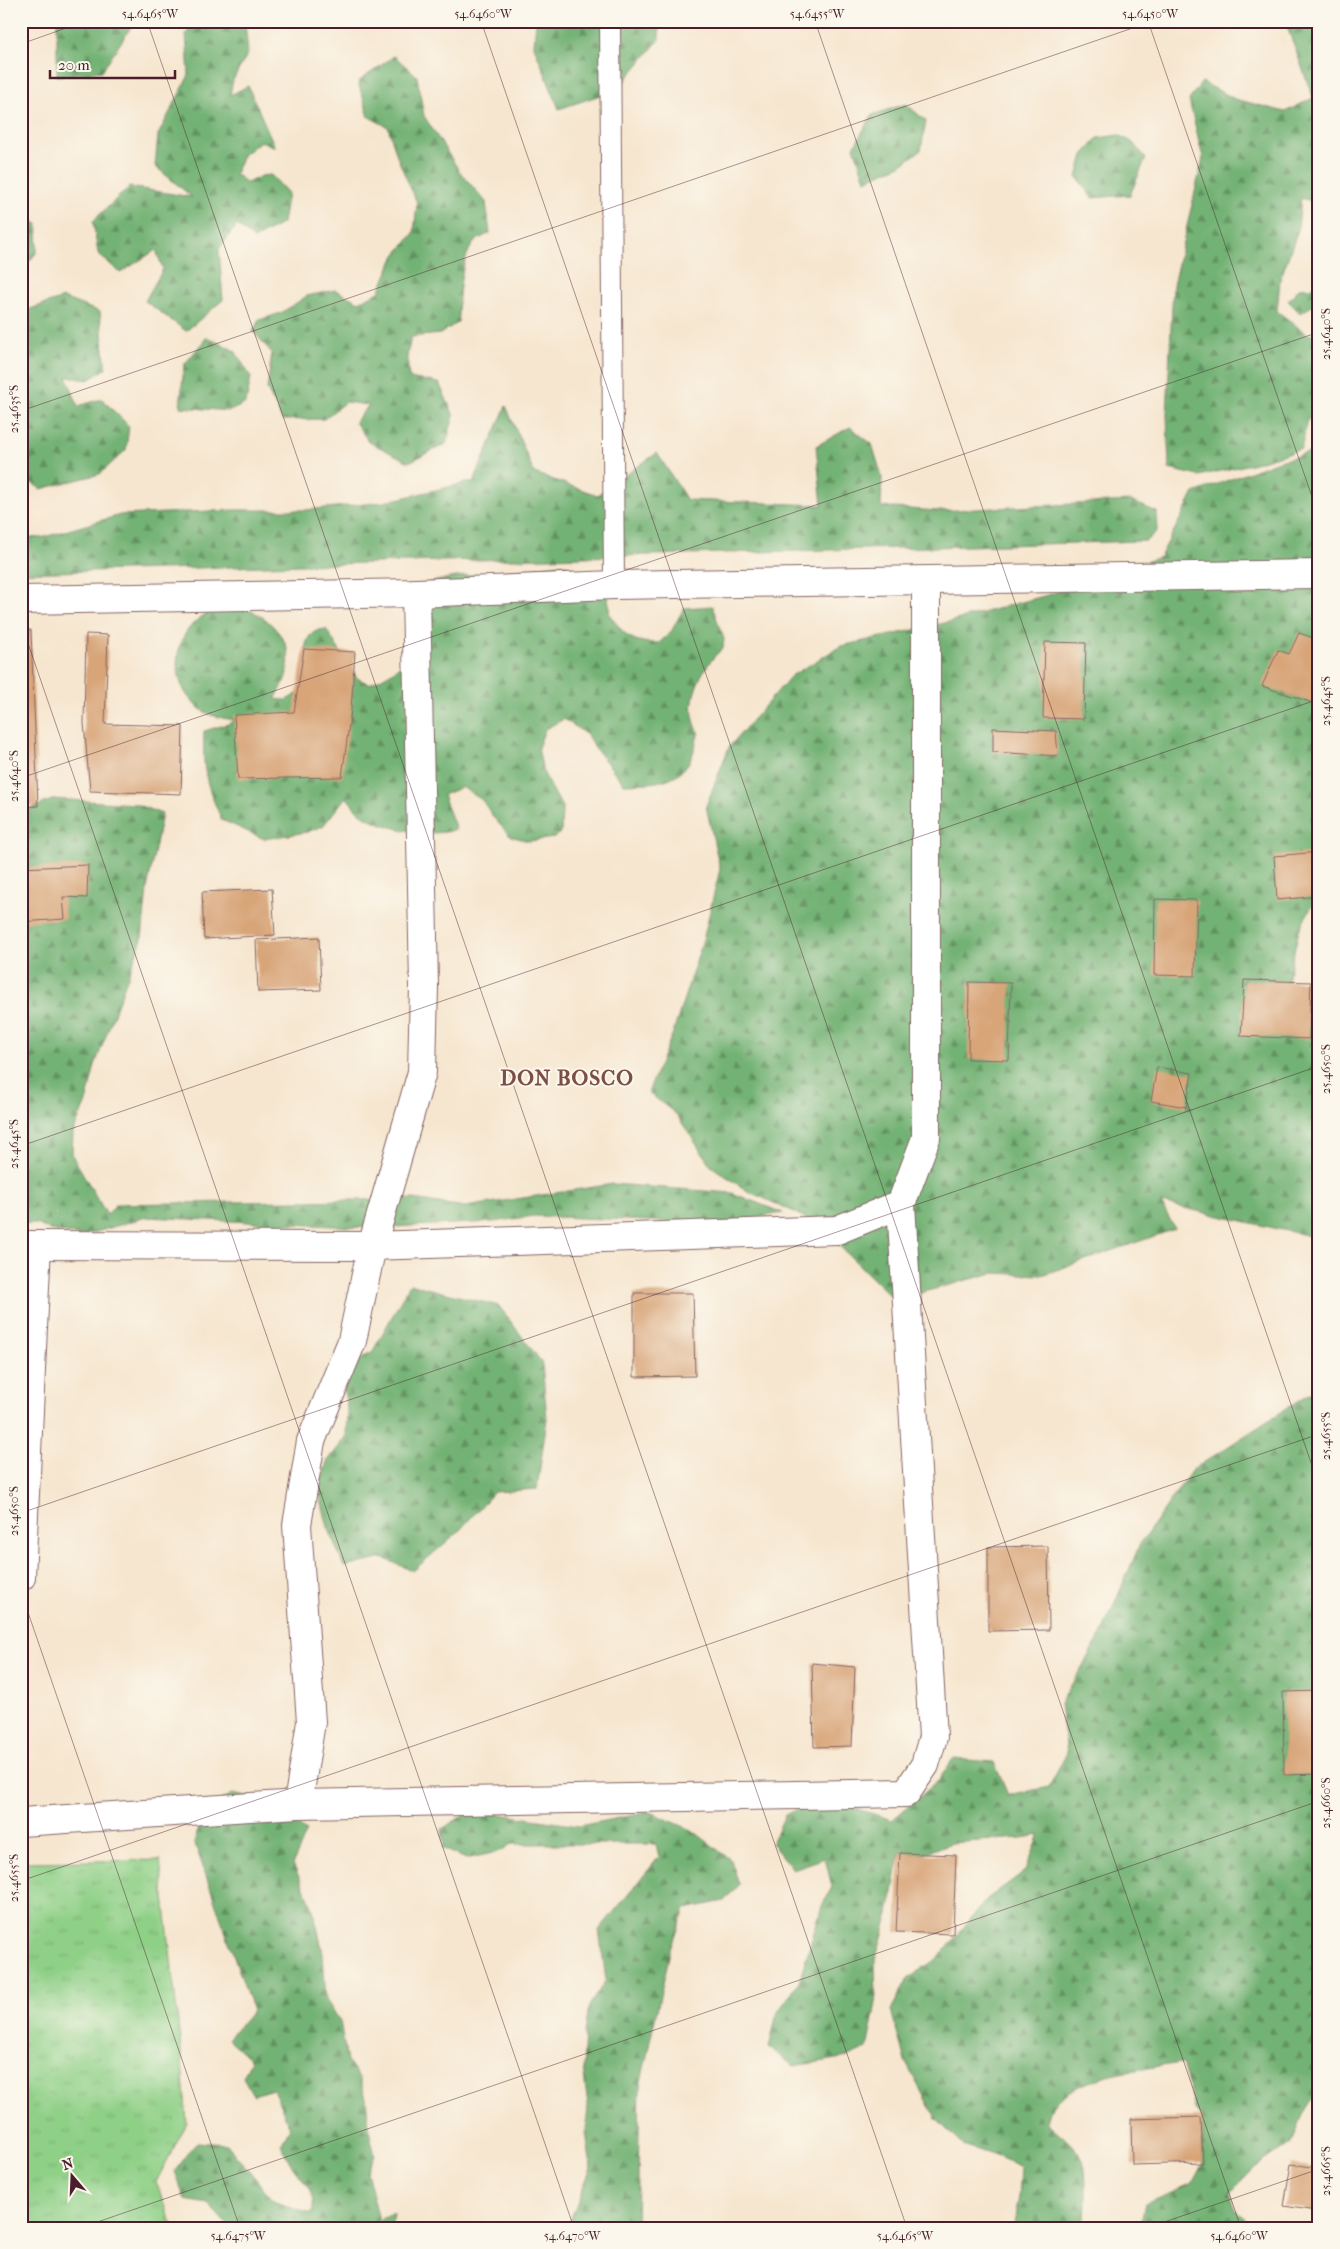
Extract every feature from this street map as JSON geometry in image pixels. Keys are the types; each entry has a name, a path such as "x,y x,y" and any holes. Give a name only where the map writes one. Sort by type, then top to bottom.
{"street":[{"path":"21,600 416,593 614,585 926,582 1319,574"},
{"path":"21,1822 298,1804 906,1793 926,1765 933,1737 901,1204 926,1138 926,582"},
{"path":"298,1804 311,1722 297,1525 311,1441 352,1341 372,1246 422,1072 424,986 416,593"},
{"path":"21,1577 29,1245 372,1246 837,1230 901,1204"}],"lane":[{"path":"610,21 614,585"}],"green space":[{"path":"57,21 135,21 102,71 57,76"},
{"path":"195,21 245,21 248,53 233,80 230,95 248,86 275,147 261,141 243,155 235,174 247,183 261,176 271,175 288,193 283,223 254,239 237,225 219,249 223,300 186,331 145,301 163,269 156,250 120,273 98,253 93,221 129,187 192,197 155,166 158,135 189,75 186,34"},
{"path":"536,21 660,21 659,40 618,89 559,109 534,46"},
{"path":"1285,21 1319,21 1319,203 1301,198 1298,230 1280,280 1277,311 1307,334 1319,336 1319,424 1308,418 1301,449 1255,463 1199,476 1169,469 1167,414 1173,285 1203,158 1189,100 1202,82 1235,99 1285,112 1313,98"},
{"path":"394,56 417,76 424,116 460,172 486,202 490,233 474,242 465,261 459,293 458,322 440,334 411,337 407,357 409,378 439,383 454,416 446,444 409,462 369,442 355,422 369,405 345,402 324,419 282,420 267,389 272,353 253,331 259,320 281,313 307,296 335,290 359,302 379,292 395,255 414,233 417,203 398,159 388,127 369,117 358,82"},
{"path":"906,104 926,121 921,150 901,165 865,180 854,147 872,115"},
{"path":"1119,135 1132,142 1146,158 1130,195 1092,198 1077,177 1083,155 1098,138"},
{"path":"21,216 38,224 37,252 21,272"},
{"path":"1319,287 1319,302 1300,313 1288,301 1299,288"},
{"path":"63,298 100,312 106,369 88,380 67,377 78,406 102,399 129,426 126,450 100,474 41,489 21,476 21,368 30,309"},
{"path":"207,337 235,351 251,377 246,403 230,411 180,407 184,365"},
{"path":"506,406 534,473 597,495 657,453 687,500 822,505 816,446 850,427 872,444 882,477 881,507 938,511 1131,501 1157,512 1157,531 1146,541 21,573 21,537 41,538 120,515 234,510 306,510 384,502 474,481"},
{"path":"1319,450 1319,892 1299,930 1285,991 1319,1007 1319,1238 1161,1203 1175,1229 1042,1275 993,1273 895,1300 823,1230 797,1213 749,1192 711,1166 676,1114 648,1092 673,1033 704,936 720,869 706,806 729,747 791,676 841,646 945,623 1051,594 1160,557 1194,493 1276,462"},
{"path":"563,564 603,582 610,607 609,614 625,633 641,642 659,643 671,632 684,608 712,606 724,639 723,648 708,665 696,687 692,710 699,732 694,752 683,770 668,779 660,781 624,784 594,747 587,735 564,719 545,729 538,748 543,772 562,807 561,832 554,838 529,841 510,836 494,818 482,800 462,787 443,795 456,829 446,832 420,832 379,823 359,812 346,797 323,826 307,832 264,839 222,820 206,777 204,731 235,720 221,718 203,711 187,695 180,679 177,663 180,647 186,632 197,620 212,612 238,608 253,612 271,624 281,636 288,651 286,677 275,699 286,700 312,686 306,660 306,643 316,631 326,629 357,678 369,684 392,672 405,660 424,621 401,608 411,587 449,578"},
{"path":"54,799 135,804 162,814 147,889 142,939 95,1065 87,1099 73,1133 72,1155 107,1215 116,1204 414,1199 465,1207 613,1184 732,1193 783,1213 718,1224 534,1216 494,1222 372,1228 146,1217 83,1236 50,1230 36,1224 21,1224 21,813"},
{"path":"410,1284 499,1306 542,1363 547,1419 537,1489 494,1492 458,1532 413,1571 383,1558 344,1567 328,1527 318,1488 327,1462 346,1437 347,1409 341,1371 373,1351"},
{"path":"1309,1394 1319,1394 1319,2090 1303,2115 1292,2142 1256,2167 1230,2193 1237,2212 1246,2222 1280,2222 1283,2228 1140,2228 1145,2203 1192,2184 1203,2163 1201,2117 1195,2109 1182,2063 1111,2075 1076,2088 1062,2096 1051,2109 1046,2122 1070,2143 1084,2163 1086,2203 1084,2228 1013,2228 1019,2197 1021,2167 999,2157 963,2145 936,2119 905,2061 891,2010 908,1978 938,1958 987,1899 1025,1871 1040,1835 951,1843 923,1854 900,1853 889,1914 875,1960 876,2003 867,2049 848,2057 794,2066 769,2048 777,2013 799,1982 822,1906 832,1887 825,1858 793,1869 772,1843 785,1815 808,1803 843,1804 892,1820 938,1781 953,1759 994,1762 1008,1795 1049,1787 1067,1753 1060,1704 1101,1635 1140,1544 1192,1470"},
{"path":"233,1794 255,1799 274,1813 307,1831 293,1864 312,1905 323,1953 326,2000 340,2021 347,2061 360,2079 366,2098 370,2135 375,2155 367,2172 379,2220 393,2213 391,2228 230,2228 208,2204 185,2200 175,2171 197,2142 227,2144 275,2202 312,2213 313,2206 309,2189 290,2162 281,2144 290,2128 273,2089 253,2095 243,2077 251,2060 228,2039 253,2011 194,1841 211,1807"},
{"path":"472,1810 579,1826 650,1812 692,1830 731,1860 739,1884 724,1901 685,1909 670,1952 640,2086 637,2228 567,2228 591,2168 586,2131 588,2105 583,2068 589,2006 606,1980 599,1930 659,1857 656,1844 511,1844 501,1851 466,1859 444,1849 442,1829"},
{"path":"160,1860 181,2049 187,2123 156,2182 174,2228 21,2228 21,1862"}],"building":[{"path":"21,630 31,630 38,806 21,807"},
{"path":"1299,633 1319,640 1319,705 1262,686 1278,650 1289,654"},
{"path":"86,634 108,635 105,724 183,726 181,794 90,791 84,723"},
{"path":"1045,642 1086,643 1084,719 1043,718"},
{"path":"304,649 355,652 351,710 342,777 238,779 234,715 294,712"},
{"path":"993,728 1056,731 1058,756 993,752"},
{"path":"1319,852 1319,896 1277,900 1274,856"},
{"path":"88,865 87,898 63,897 65,919 21,922 21,868"},
{"path":"272,889 275,935 204,939 202,892"},
{"path":"1155,899 1197,900 1195,976 1154,975"},
{"path":"319,937 321,990 258,992 256,940"},
{"path":"1244,980 1311,982 1309,1039 1241,1036"},
{"path":"969,982 1011,983 1009,1060 968,1059"},
{"path":"1157,1067 1192,1073 1186,1107 1151,1101"},
{"path":"634,1293 693,1293 695,1376 634,1377"},
{"path":"1048,1546 1049,1630 988,1631 988,1547"},
{"path":"812,1663 855,1667 852,1746 814,1747"},
{"path":"1319,1691 1319,1774 1284,1775 1283,1692"},
{"path":"900,1853 956,1855 953,1934 896,1932"},
{"path":"1201,2117 1203,2163 1132,2165 1131,2119"},
{"path":"1291,2164 1319,2168 1319,2228 1314,2228 1316,2211 1284,2206"}],"district":[{"name":"DON BOSCO","path":"567,1078"}]}
